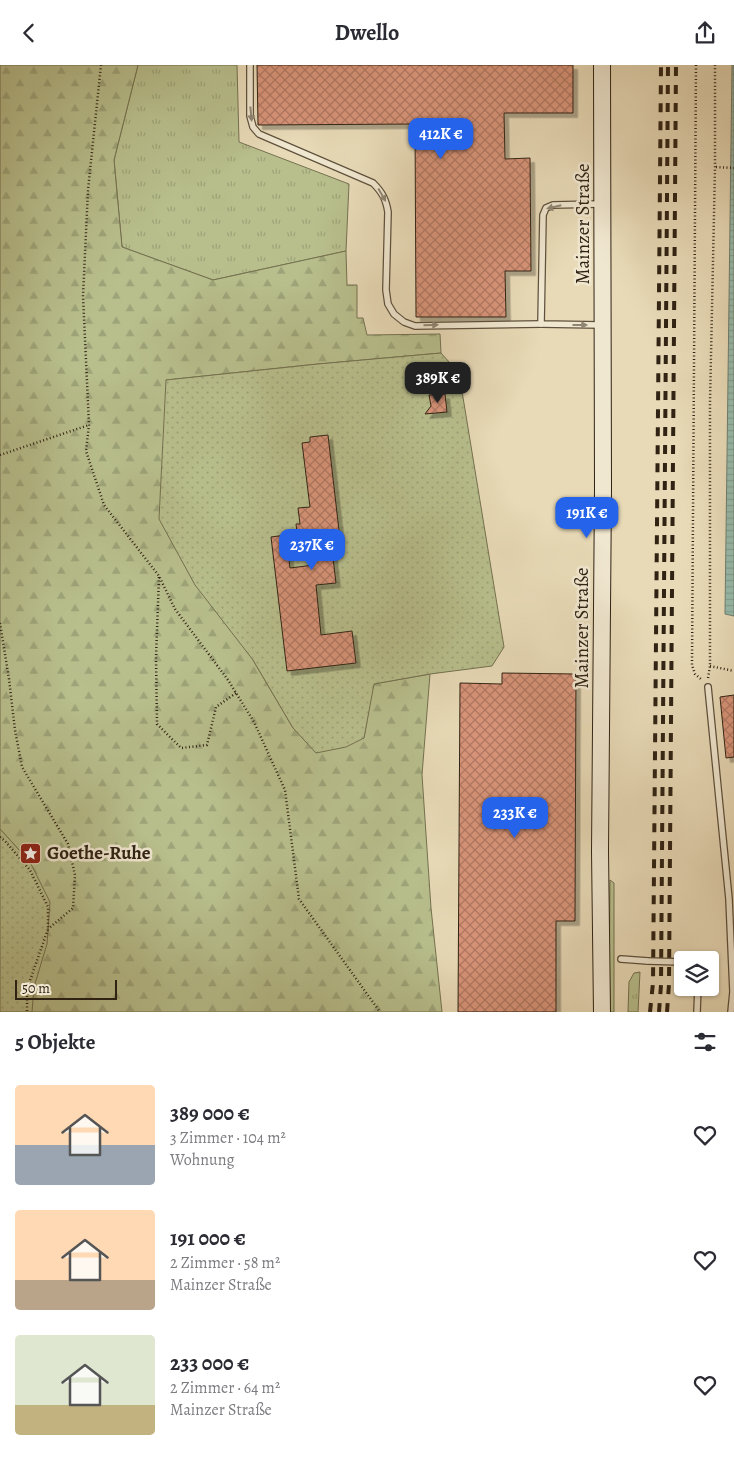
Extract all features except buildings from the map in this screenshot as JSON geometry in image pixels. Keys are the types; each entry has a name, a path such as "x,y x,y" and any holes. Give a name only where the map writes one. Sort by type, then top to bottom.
{"main road":[{"name":"Mainzer Straße","path":"602,65 603,478 600,851 602,1012"}],"lane":[{"path":"250,65 250,117 253,127 259,134 373,183 381,191 386,200 388,212 386,290 388,304 394,314 404,322 415,326 602,325"},
{"path":"542,324 543,215 546,208 553,205 602,204"},
{"path":"708,687 730,907 734,992 731,1012"},
{"path":"621,959 674,962"},
{"path":"697,1012 698,996"}],"path":[{"path":"101,65 88,190 83,296 89,425 86,451 104,505 159,576 175,609 228,680 254,722 285,790 299,899 380,1012"},
{"path":"696,65 692,665 696,674 708,687"},
{"path":"708,687 710,666 710,403 715,167 715,65"},
{"path":"715,167 734,168"},
{"path":"0,455 89,425"},
{"path":"159,576 156,657 157,724 181,748 207,745 216,707 236,693"},
{"path":"0,623 22,767 68,844 76,875 73,908 48,929"},
{"path":"710,666 734,671"},
{"path":"0,837 30,870 48,907 48,929 27,989 27,1012"}],"green space":[{"path":"0,65 138,65 114,160 122,247 213,280 346,251 347,285 357,285 357,318 363,318 367,335 440,334 441,353 166,380 253,660 293,728 364,738 373,684 430,674 422,775 431,908 442,1012 31,1012 30,862 0,829"},
{"path":"138,65 237,65 239,142 349,184 346,251 213,280 122,247 114,160"},
{"path":"441,353 459,373 504,647 492,666 374,684 364,738 346,747 316,753 293,728 253,660 195,585 159,519 166,380"},
{"path":"0,829 30,862 50,902 47,944 34,987 32,1012 0,1012"},
{"path":"610,880 614,883 614,1012 609,1012"},
{"path":"640,972 638,1012 628,1012 629,982 634,973"}],"shaded area":[{"path":"732,65 734,65 734,616 725,614"}],"railway":[{"path":"650,1012 653,983 661,65"},
{"path":"659,1012 661,985 668,65"},
{"path":"667,1012 669,984 676,65"}],"place":[{"name":"Goethe-Ruhe","path":"31,853"}]}
